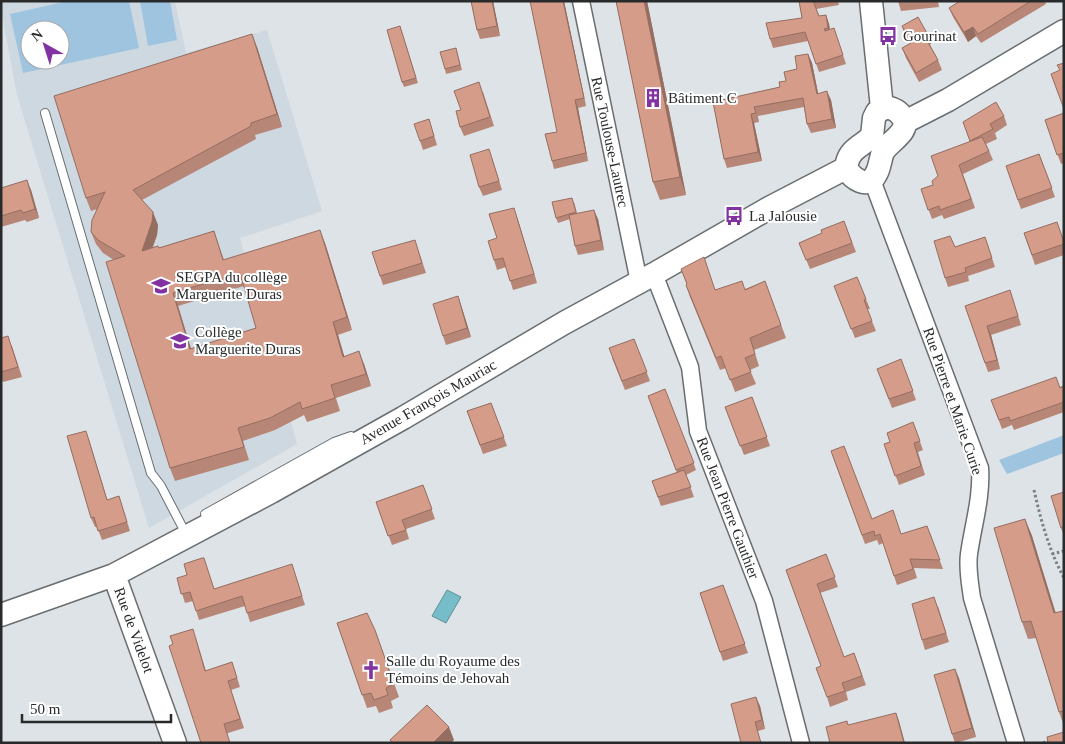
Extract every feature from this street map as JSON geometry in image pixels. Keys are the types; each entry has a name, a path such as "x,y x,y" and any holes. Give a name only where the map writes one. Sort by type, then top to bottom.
{"street":[{"name":"Rue Toulouse-Lautrec","path":"581,1 647,278"},
{"path":"871,1 882,108"},
{"path":"904,122 948,100 1064,31"},
{"path":"882,108 894,109 903,118 904,122 901,134 883,152 877,174 872,180 866,182 859,181 852,177 846,168 847,159 851,152 872,136 874,118 877,112 882,108"},
{"name":"Avenue François Mauriac","path":"1,615 114,575 139,561 190,526 271,492 403,418 564,323 770,208 846,168"},
{"name":"Rue Pierre et Marie Curie","path":"872,180 980,468 981,486 969,556 968,578 972,598 1016,743"},
{"name":"Rue Jean Pierre Gauthier","path":"647,278 690,367 698,431 764,601 801,743"},
{"name":"Rue de Videlot","path":"114,575 175,743"}],"lane":[{"path":"45,113 151,474 190,526"}],"path":[{"path":"1034,490 1044,531 1052,554 1064,578"},
{"path":"1052,554 1064,550"},
{"path":"1043,743 1055,739"}],"shaded area":[{"name":"Collège Marguerite Duras","path":"1,1 175,1 186,53 267,30 322,211 240,238 297,444 149,528 17,95 1,10"},
{"path":"68,1 129,1 139,48 70,63 70,20 20,20 20,59 10,14"},
{"path":"140,1 170,1 177,40 148,46"},
{"path":"22,70 37,70 23,73"},
{"path":"1064,435 1064,453 1007,474 999,460"},
{"path":"447,590 461,597 446,623 432,616"}],"building":[{"path":"471,1 492,1 497,26 477,30"},
{"path":"530,1 563,1 584,98 575,100 586,153 552,161 545,134 557,132"},
{"name":"Bâtiment C","path":"616,1 644,1 680,177 653,182"},
{"path":"799,1 813,1 819,16 826,15 828,28 824,29 825,31 834,28 843,55 816,64 805,32 770,39 766,23 802,18"},
{"path":"960,1 1031,1 978,34 973,27 964,32 949,8"},
{"path":"918,17 928,35 925,37 938,60 916,73 902,48 911,43 902,26"},
{"path":"400,26 416,78 402,82 387,30"},
{"path":"252,34 277,114 251,123 251,126 133,190 153,212 152,222 142,251 158,246 159,248 214,231 223,260 320,230 347,317 333,322 343,357 359,351 366,374 331,385 335,398 302,409 300,402 270,418 238,428 244,447 170,468 106,262 125,256 98,240 91,232 92,220 105,192 86,198 54,96","holes":["240,273 256,328 190,349 173,293"]},
{"path":"456,48 460,65 445,69 440,52"},
{"path":"808,54 817,94 827,91 832,119 807,124 803,98 754,107 756,113 751,114 758,152 724,159 713,102 780,87 779,82 786,81 784,72 797,69 795,56"},
{"path":"1064,63 1064,109 1051,74 1060,70 1057,65"},
{"path":"479,82 490,117 460,127 456,111 461,110 454,91"},
{"path":"996,102 1004,116 990,124 993,129 970,141 963,122"},
{"path":"1064,113 1064,153 1057,155 1045,120"},
{"path":"429,119 434,136 420,141 414,124"},
{"path":"982,137 989,151 959,165 971,199 940,210 939,206 928,210 921,189 933,185 932,181 938,176 931,156"},
{"path":"489,149 499,181 479,187 470,155"},
{"path":"1039,154 1052,188 1018,200 1006,166"},
{"path":"27,180 35,209 23,213 21,210 1,216 1,188"},
{"path":"572,198 576,212 556,218 552,202"},
{"path":"514,208 534,274 510,281 503,258 494,260 488,241 497,238 489,214"},
{"path":"594,210 601,240 575,246 569,215"},
{"path":"844,221 852,243 806,260 799,243 822,233 821,230"},
{"path":"1057,222 1064,244 1032,255 1024,233"},
{"path":"950,236 955,247 985,237 992,258 965,268 966,272 945,278 934,241"},
{"path":"415,240 422,263 380,276 372,252"},
{"path":"704,257 715,290 742,281 745,290 765,281 781,325 750,338 755,354 745,358 751,372 730,380 721,356 716,358 681,269"},
{"path":"857,277 872,321 851,329 834,286"},
{"path":"1010,290 1018,316 987,326 997,360 985,363 965,306"},
{"path":"458,296 467,328 443,336 433,304"},
{"path":"8,336 18,367 1,372 1,338"},
{"path":"634,339 647,372 622,381 609,348"},
{"path":"901,359 913,391 889,399 877,369"},
{"path":"1056,377 1060,388 1064,386 1064,402 1010,421 1009,417 999,420 991,400"},
{"path":"665,389 694,463 676,470 648,396"},
{"path":"752,397 767,437 740,446 725,407"},
{"path":"491,403 504,437 480,445 467,411"},
{"path":"913,422 920,441 914,443 921,466 895,476 884,444 890,442 887,433"},
{"path":"86,431 107,500 119,496 127,522 98,531 94,517 91,518 67,436"},
{"path":"844,446 872,519 893,510 901,534 927,526 940,560 910,559 913,569 894,576 880,534 875,536 874,531 862,535 831,451"},
{"path":"684,470 691,487 658,497 652,481"},
{"path":"423,485 432,509 402,520 406,530 388,536 376,502"},
{"path":"1064,492 1064,527 1061,528 1051,496"},
{"path":"1025,519 1054,613 1063,611 1064,614 1064,711 1059,712 1031,621 1022,622 994,528"},
{"path":"826,554 835,577 817,584 844,657 854,653 862,676 842,683 845,691 827,697 816,668 821,666 786,570"},
{"path":"204,558 214,589 292,564 302,596 247,613 242,596 196,611 190,592 181,594 177,578 187,575 184,564"},
{"path":"723,585 745,644 720,652 700,593"},
{"path":"934,597 946,633 922,640 912,604"},
{"name":"Salle du Royaume des Témoins de Jehovah","path":"367,613 394,684 386,688 388,695 374,700 371,693 362,695 337,623"},
{"path":"193,629 205,671 232,662 237,678 228,681 240,719 224,724 230,743 201,743 169,646 173,644 170,636"},
{"path":"955,669 972,728 952,734 934,675"},
{"path":"756,697 762,720 755,722 761,743 741,743 731,704"},
{"path":"427,705 449,727 433,743 392,743 390,740"},
{"path":"896,713 904,743 830,743 826,727 847,721 848,725"},
{"path":"1064,732 1064,743 1048,743 1047,737"}],"place":[{"name":"Gourinat","path":"888,36"},
{"name":"Bâtiment C","path":"653,98"},
{"name":"La Jalousie","path":"734,216"},
{"name":"SEGPA du collège Marguerite Duras","path":"161,286"},
{"name":"Collège Marguerite Duras","path":"180,341"},
{"name":"Salle du Royaume des Témoins de Jehovah","path":"371,670"}]}
